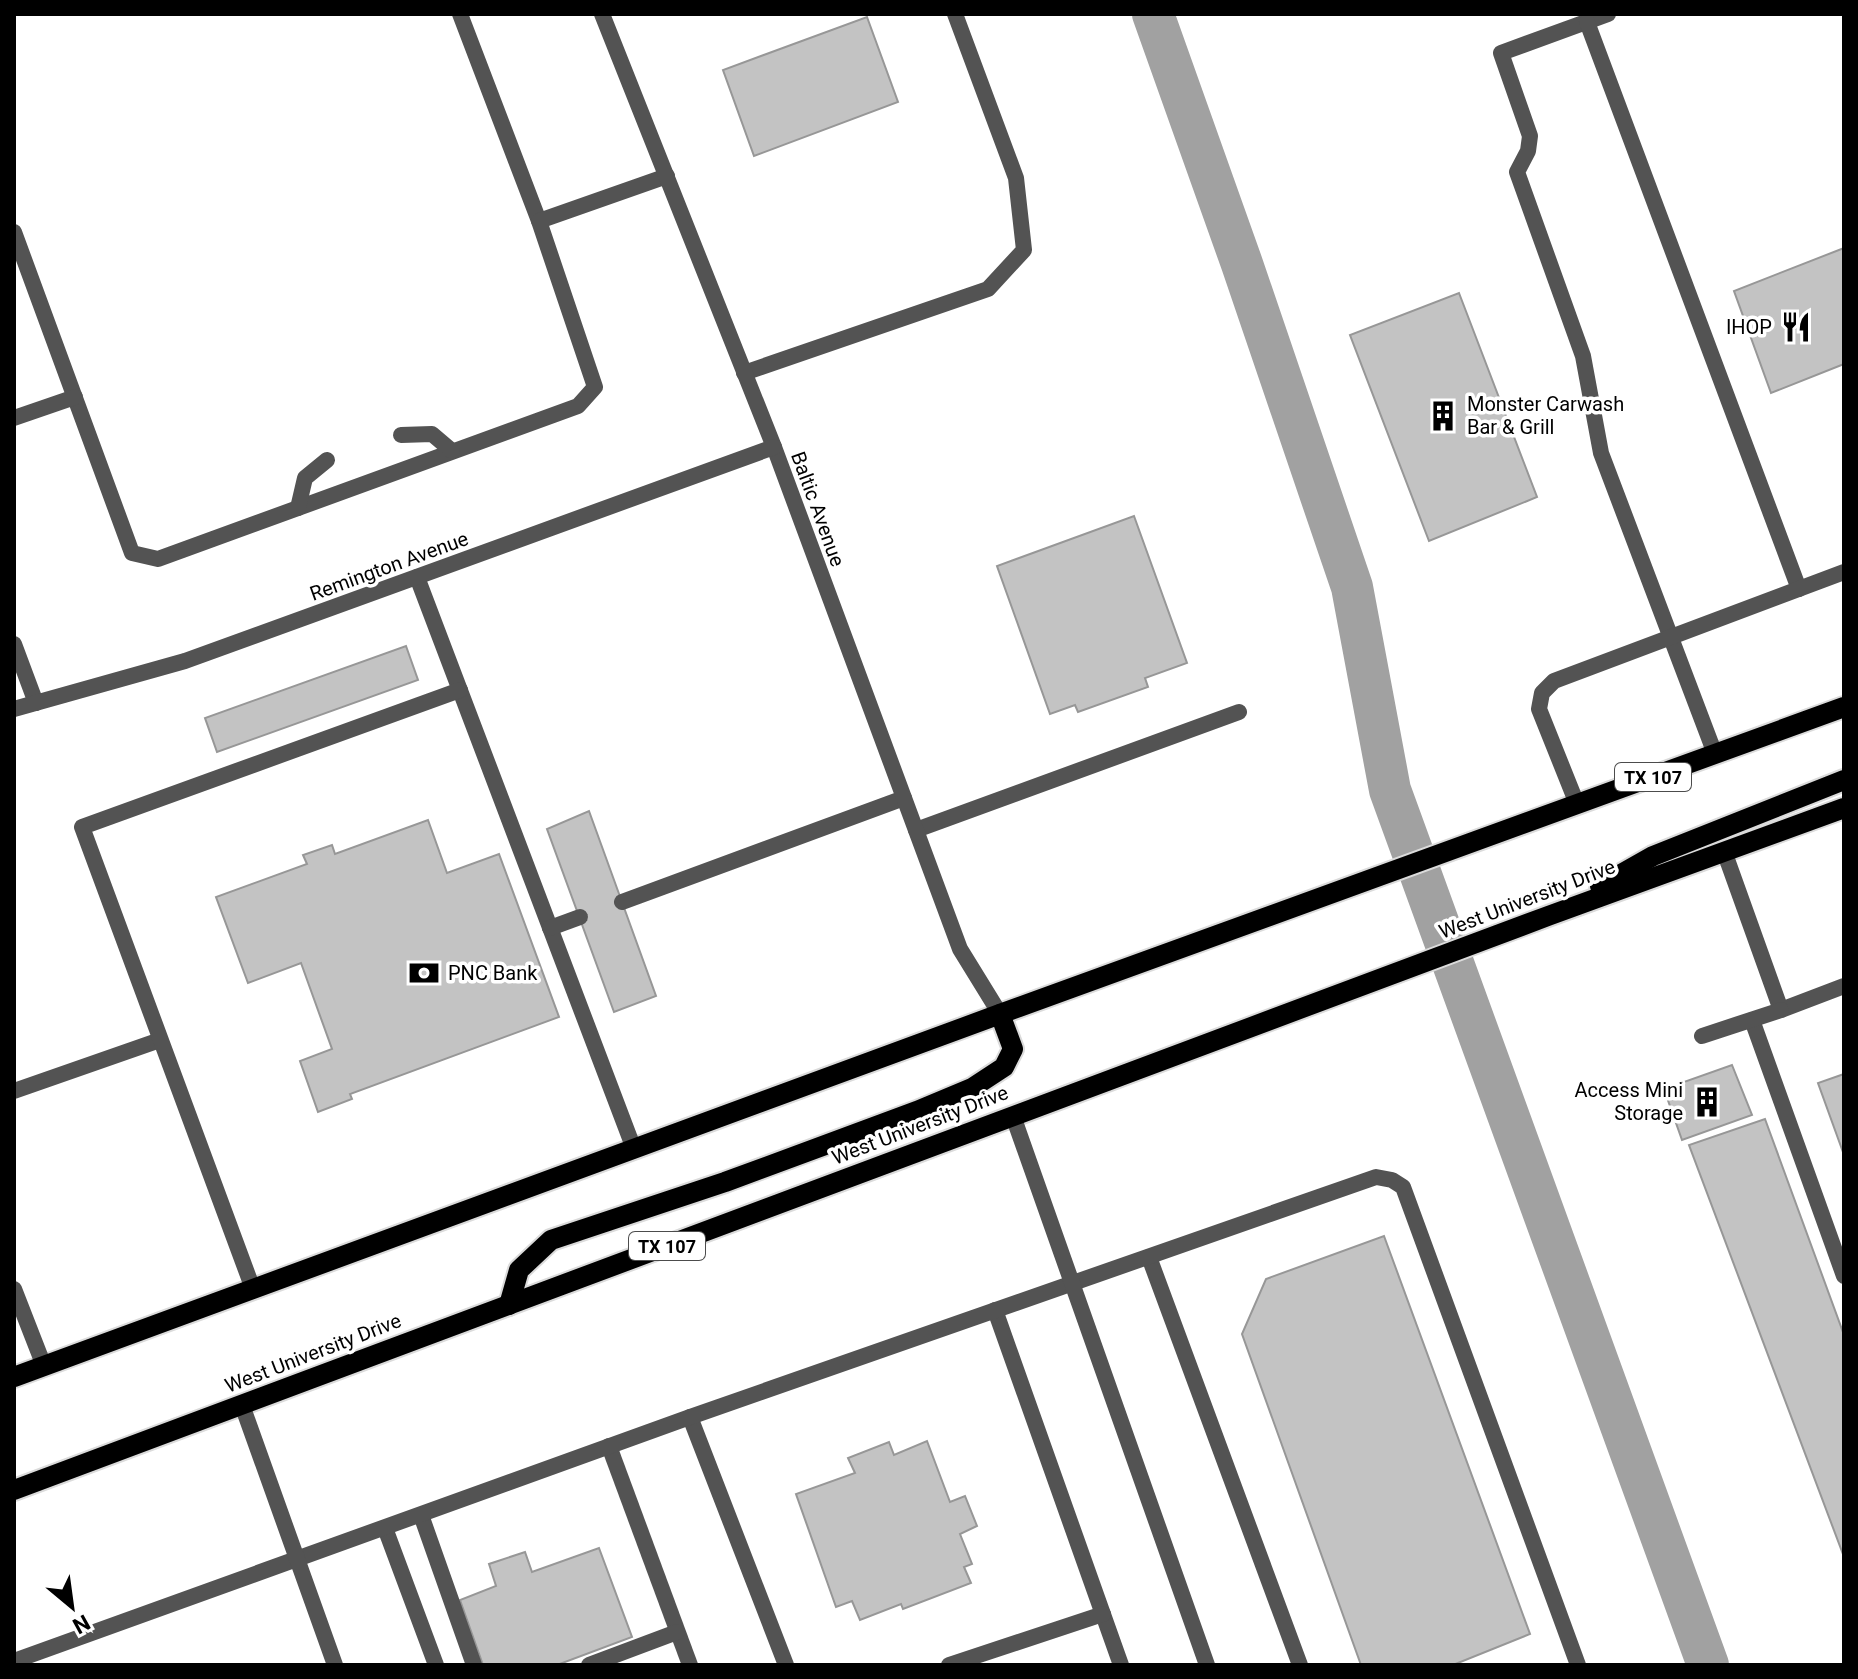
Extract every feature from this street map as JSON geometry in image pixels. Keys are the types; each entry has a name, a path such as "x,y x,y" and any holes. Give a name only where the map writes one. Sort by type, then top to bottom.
{"main road":[{"name":"TX 107","path":"14,1377 1844,707"},
{"path":"1548,916 1653,856 1844,780"},
{"name":"West University Drive","path":"14,1490 1844,808"},
{"path":"509,1305 519,1270 551,1240 740,1177 972,1088 1004,1067 1013,1049 1000,1014"}],"street":[{"path":"14,232 132,553 158,559 578,406 595,387 539,221 460,14"},
{"name":"Baltic Avenue","path":"602,14 774,447 960,949 1000,1014"},
{"path":"744,373 988,289 1024,250 1016,178 955,14"},
{"path":"1608,14 1501,53 1530,136 1528,151 1517,172 1583,356 1601,453 1715,754"},
{"path":"1587,22 1799,589"},
{"path":"539,221 667,176"},
{"path":"14,418 75,397"},
{"path":"401,435 432,434 452,451"},
{"name":"Remington Avenue","path":"14,709 185,661 774,447"},
{"path":"298,508 305,478 327,460"},
{"path":"1577,804 1539,709 1542,693 1554,681 1844,572"},
{"path":"417,577 634,1149"},
{"path":"14,644 36,703"},
{"path":"253,1289 82,827 460,690"},
{"path":"916,830 1239,712"},
{"path":"622,902 904,798"},
{"path":"1724,851 1781,1010"},
{"path":"550,928 580,917"},
{"path":"1702,1036 1844,986"},
{"path":"1752,1020 1844,1276"},
{"path":"14,1091 160,1040"},
{"path":"1013,1116 1207,1665"},
{"path":"14,1661 690,1417 1376,1177 1392,1180 1403,1187 1578,1665"},
{"path":"1149,1257 1300,1665"},
{"path":"14,1289 44,1366"},
{"path":"995,1310 1121,1665"},
{"path":"242,1405 335,1665"},
{"path":"690,1417 786,1665"},
{"path":"609,1446 690,1665"},
{"path":"421,1515 474,1665"},
{"path":"385,1528 436,1665"},
{"path":"949,1665 1103,1614"},
{"path":"589,1665 677,1632"}],"building":[{"path":"867,17 898,102 754,156 723,70"},
{"name":"IHOP","path":"1844,248 1844,364 1771,393 1734,291"},
{"name":"Monster Carwash Bar & Grill","path":"1459,293 1537,497 1429,541 1350,335"},
{"path":"1134,516 1187,663 1145,678 1148,687 1078,712 1075,705 1050,714 997,566"},
{"path":"406,646 418,680 217,752 205,718"},
{"name":"PNC Bank","path":"589,811 656,996 614,1012 547,829"},
{"name":"PNC Bank","path":"428,820 447,873 499,854 559,1017 350,1094 352,1099 318,1112 300,1061 332,1049 301,963 248,983 216,897 307,864 303,855 332,845 335,854"},
{"name":"Access Mini Storage","path":"1732,1065 1752,1115 1682,1140 1664,1089"},
{"path":"1844,1074 1844,1155 1818,1083"},
{"path":"1765,1119 1844,1335 1844,1557 1689,1145"},
{"path":"1384,1236 1530,1634 1453,1665 1361,1665 1242,1334 1266,1279"},
{"path":"927,1441 950,1502 965,1496 977,1526 960,1534 972,1564 964,1567 971,1583 903,1609 901,1604 860,1620 852,1601 836,1607 796,1494 855,1473 848,1458 889,1442 894,1455"},
{"path":"599,1548 632,1637 557,1665 483,1665 460,1600 496,1586 489,1564 525,1552 532,1572"}],"waterway":[{"path":"1153,14 1352,587 1390,790 1708,1665"}],"place":[{"name":"IHOP","path":"1796,327"},
{"name":"Monster Carwash Bar & Grill","path":"1443,416"},
{"name":"PNC Bank","path":"424,973"},
{"name":"Access Mini Storage","path":"1707,1102"}]}
